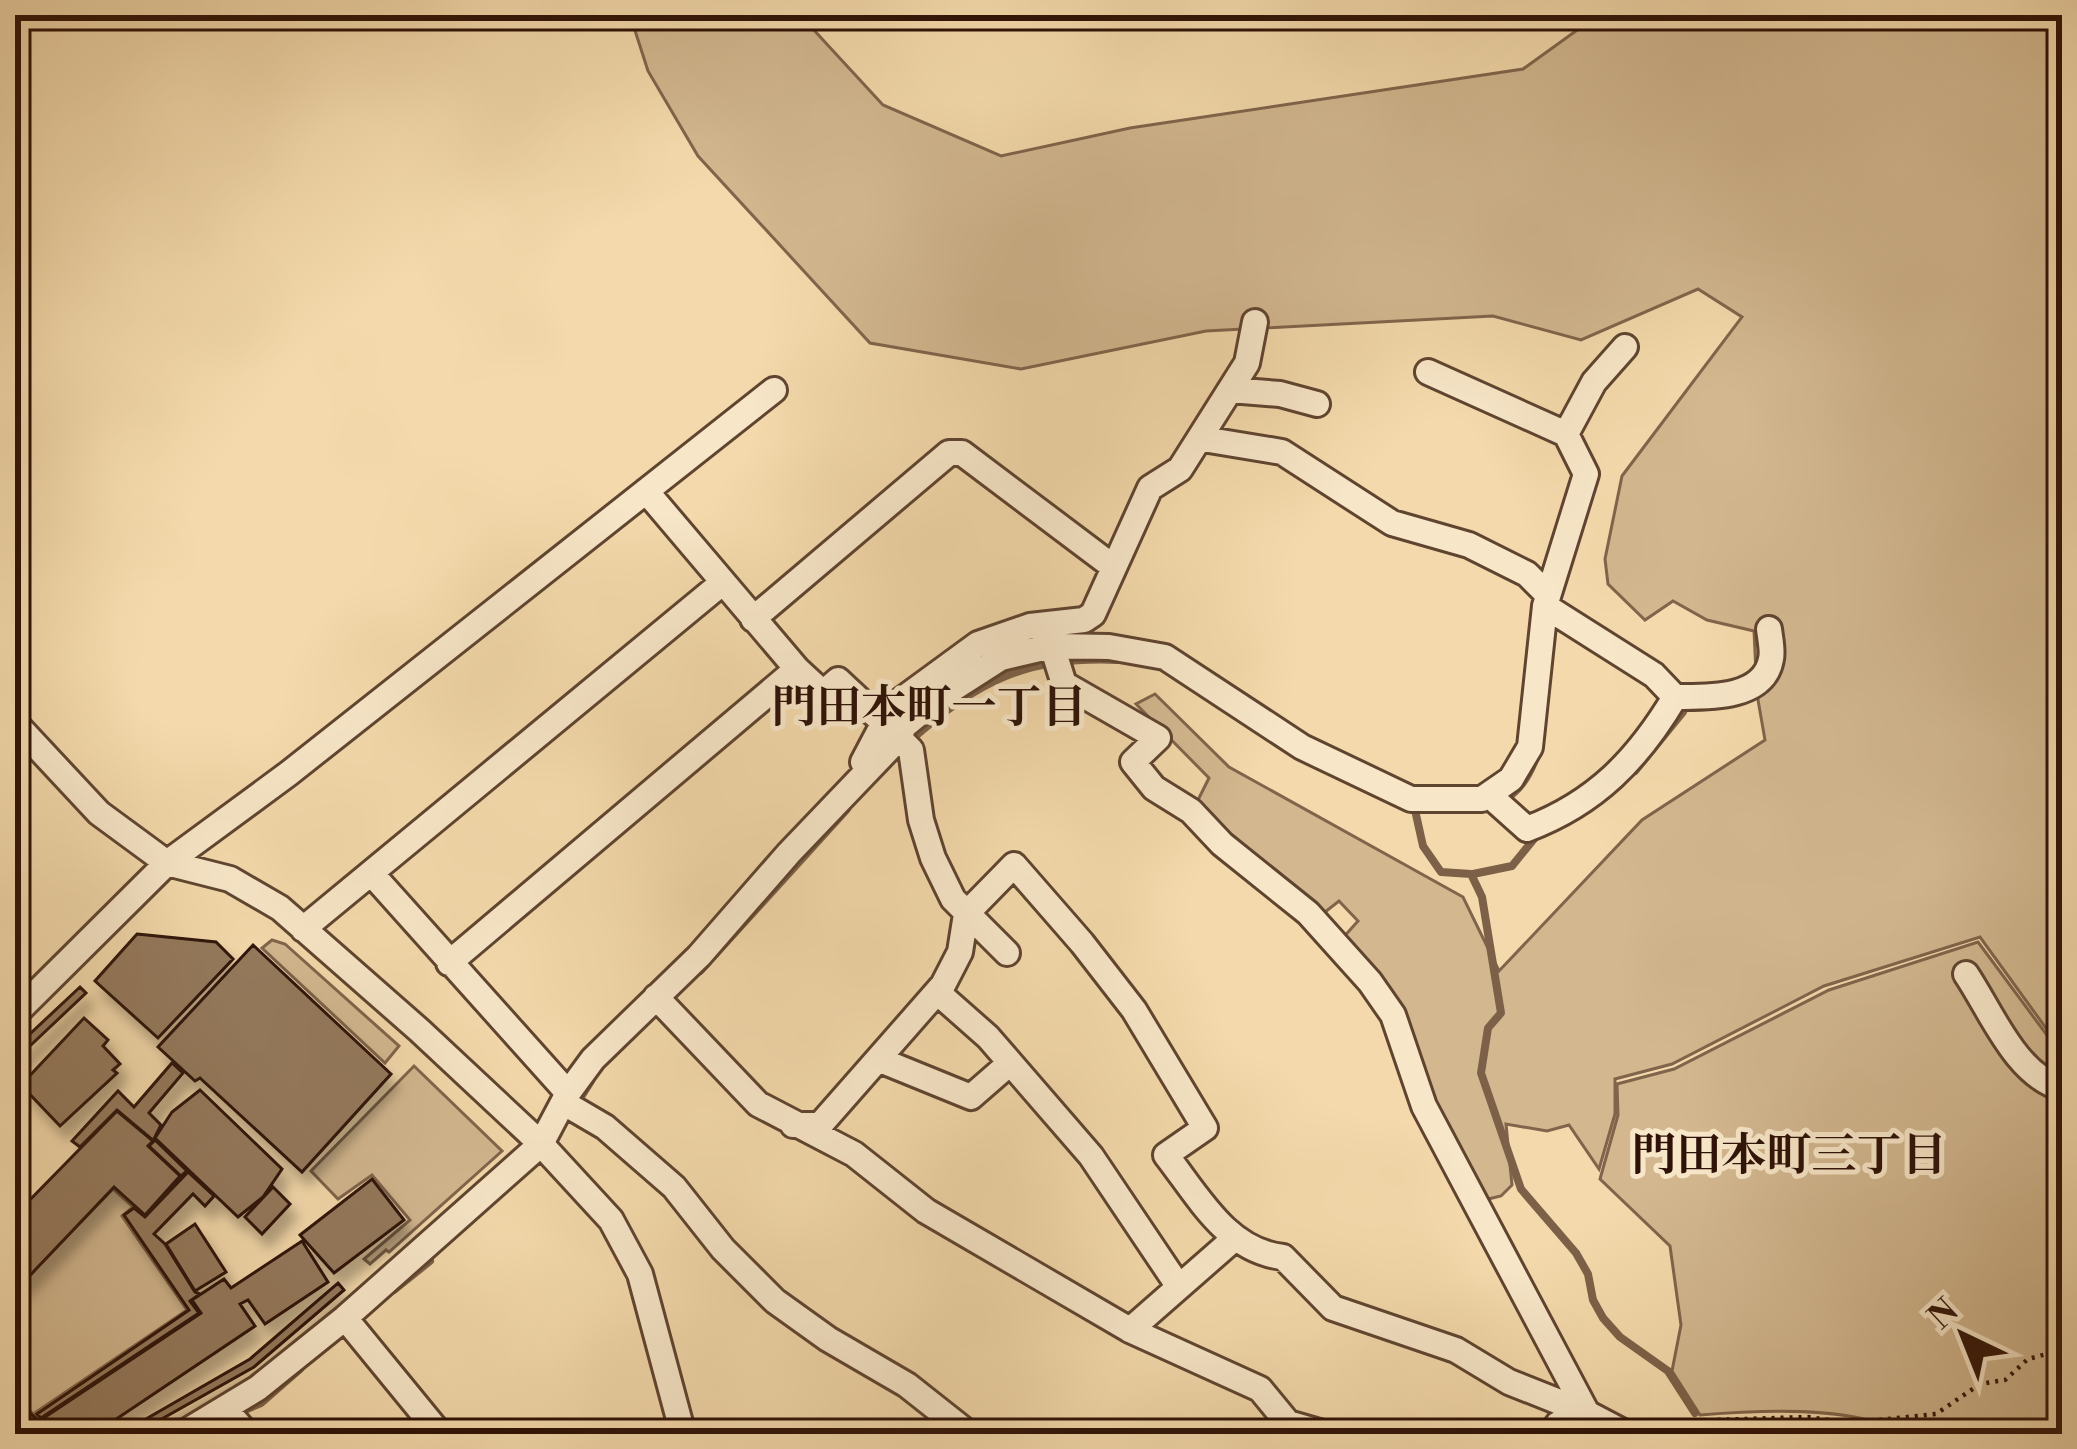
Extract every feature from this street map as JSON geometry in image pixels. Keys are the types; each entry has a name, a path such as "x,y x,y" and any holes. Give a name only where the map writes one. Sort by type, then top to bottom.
{"street":[{"path":"1007,953 953,898 933,858 892,707 979,644 1002,633 1084,620 1093,614 1150,488 1180,470 1247,363 1255,322"},
{"path":"1565,434 1594,382 1624,347"},
{"path":"1428,372 1565,434 1586,474 1547,601 1530,747 1494,800"},
{"path":"15,1014 167,863 288,774 774,390"},
{"path":"1230,390 1280,394 1317,404"},
{"path":"1203,439 1282,452 1392,523 1469,545 1527,574 1547,601 1654,676 1675,697 1713,697 1747,689 1764,676 1772,659 1769,629"},
{"path":"753,619 949,453 962,453 1112,566"},
{"path":"646,491 797,669 823,693 838,680 899,737"},
{"path":"304,928 722,584"},
{"path":"182,1434 225,1409 345,1318 541,1144 593,1059 749,903 860,776 863,760 1001,658 1109,647 1165,657 1302,747 1411,799 1494,800 1527,830 1560,817 1611,779 1647,745 1675,697"},
{"path":"1055,655 1064,684 1158,738 1133,762 1154,788 1191,811 1222,844 1308,913 1370,982 1393,1015 1424,1106 1587,1413"},
{"path":"449,963 797,669"},
{"path":"15,723 99,813 167,863 230,879 280,908 541,1144 610,1220 640,1274 680,1423 700,1434"},
{"path":"793,1125 820,1125 938,992 960,952 966,914 1014,865 1134,1010 1205,1128 1166,1155 1234,1238 1268,1256 1283,1257 1333,1308 1456,1350 1509,1382 1627,1434"},
{"path":"371,873 566,1098 674,1187 723,1250 775,1301 828,1339 907,1385 969,1434"},
{"path":"1966,974 2028,1068 2047,1084 2062,1088"},
{"path":"938,992 988,1037 1091,1156 1179,1287"},
{"path":"656,998 758,1104 854,1154 926,1211 1130,1330 1260,1389 1288,1423 1326,1434"},
{"path":"880,1060 971,1097 1010,1063"},
{"path":"1130,1330 1234,1238"},
{"path":"345,1318 440,1434"},
{"path":"225,1409 247,1434"},
{"path":"1552,1434 1558,1424 1587,1413"}],"path":[{"path":"1685,1434 1712,1420 1808,1417 1849,1423 1936,1414 1980,1384 2005,1380 2028,1359 2062,1350"}],"shaded area":[{"path":"630,15 800,15 883,105 1001,156 1130,128 1523,69 1598,15 2062,15 2062,845 2049,864 2062,885 2062,1043 2056,1042 1980,937 1824,986 1672,1064 1615,1079 1615,1114 1599,1169 1569,1125 1547,1131 1506,1124 1512,1185 1501,1196 1488,1199 1476,1189 1341,940 1358,921 1339,901 1320,916 1196,804 1209,778 1136,704 1155,694 1229,767 1463,897 1499,971 1642,820 1765,740 1754,631 1707,620 1673,601 1645,620 1608,584 1605,559 1622,476 1742,317 1698,289 1581,340 1493,316 1206,331 1021,369 870,343 698,156 648,71"},
{"path":"272,940 285,944 399,1046 385,1063 262,948"},
{"path":"1978,942 2055,1046 2062,1048 2062,1434 1898,1434 1881,1424 1831,1414 1700,1415 1672,1371 1681,1325 1670,1246 1600,1179 1618,1115 1617,1084 1674,1069 1829,990"},
{"path":"414,1066 502,1151 370,1264 364,1259 410,1220 372,1175 338,1199 311,1171"},
{"path":"113,1189 133,1207 122,1216 187,1310 36,1412 39,1419 15,1398 15,1290"}],"building":[{"path":"137,934 216,942 233,959 158,1038 95,981"},
{"path":"253,945 391,1074 302,1172 200,1078 195,1081 158,1047"},
{"path":"80,987 86,993 15,1060 15,1048"},
{"path":"84,1018 108,1040 103,1046 120,1064 113,1070 117,1073 60,1126 21,1085"},
{"path":"172,1063 183,1073 149,1113 161,1125 154,1139 187,1171 181,1176 149,1146 154,1141 117,1110 80,1147 72,1141 118,1091 134,1107"},
{"path":"200,1090 282,1169 263,1197 238,1217 155,1138 172,1112"},
{"path":"117,1111 153,1141 148,1146 180,1176 145,1215 114,1187 17,1289 15,1215"},
{"path":"188,1172 214,1196 205,1206 193,1194 154,1234 200,1294 190,1301 199,1313 41,1418 37,1414 189,1310 124,1215 134,1208 145,1217"},
{"path":"372,1179 404,1220 334,1273 300,1235"},
{"path":"273,1187 290,1204 262,1234 245,1217"},
{"path":"195,1224 226,1272 195,1291 166,1244"},
{"path":"302,1241 328,1282 265,1324 248,1300 240,1304 255,1326 94,1434 15,1434 15,1400 39,1421 201,1313 192,1300 224,1279 231,1288"},
{"path":"338,1283 344,1290 254,1367 135,1434 120,1434 250,1359"}],"waterway":[{"path":"910,741 958,702 1004,676 1056,663 1117,660"},
{"path":"1635,771 1683,712"},
{"path":"1502,801 1523,782 1536,757"},
{"path":"1407,806 1415,810 1423,846 1441,872 1471,874 1482,897 1501,1013 1488,1028 1481,1073 1521,1189 1576,1253 1603,1318 1620,1337 1668,1371 1695,1413"},
{"path":"700,971 847,809"},
{"path":"1473,874 1512,866 1538,834"},
{"path":"581,1097 591,1081"},
{"path":"394,1290 430,1261"},
{"path":"247,1409 261,1403 300,1369"},
{"path":"159,1434 179,1422"},
{"path":"1718,1424 1776,1430"}],"district":[{"name":"門田本町一丁目","path":"929,706"},
{"name":"門田本町三丁目","path":"1789,1154"}]}
